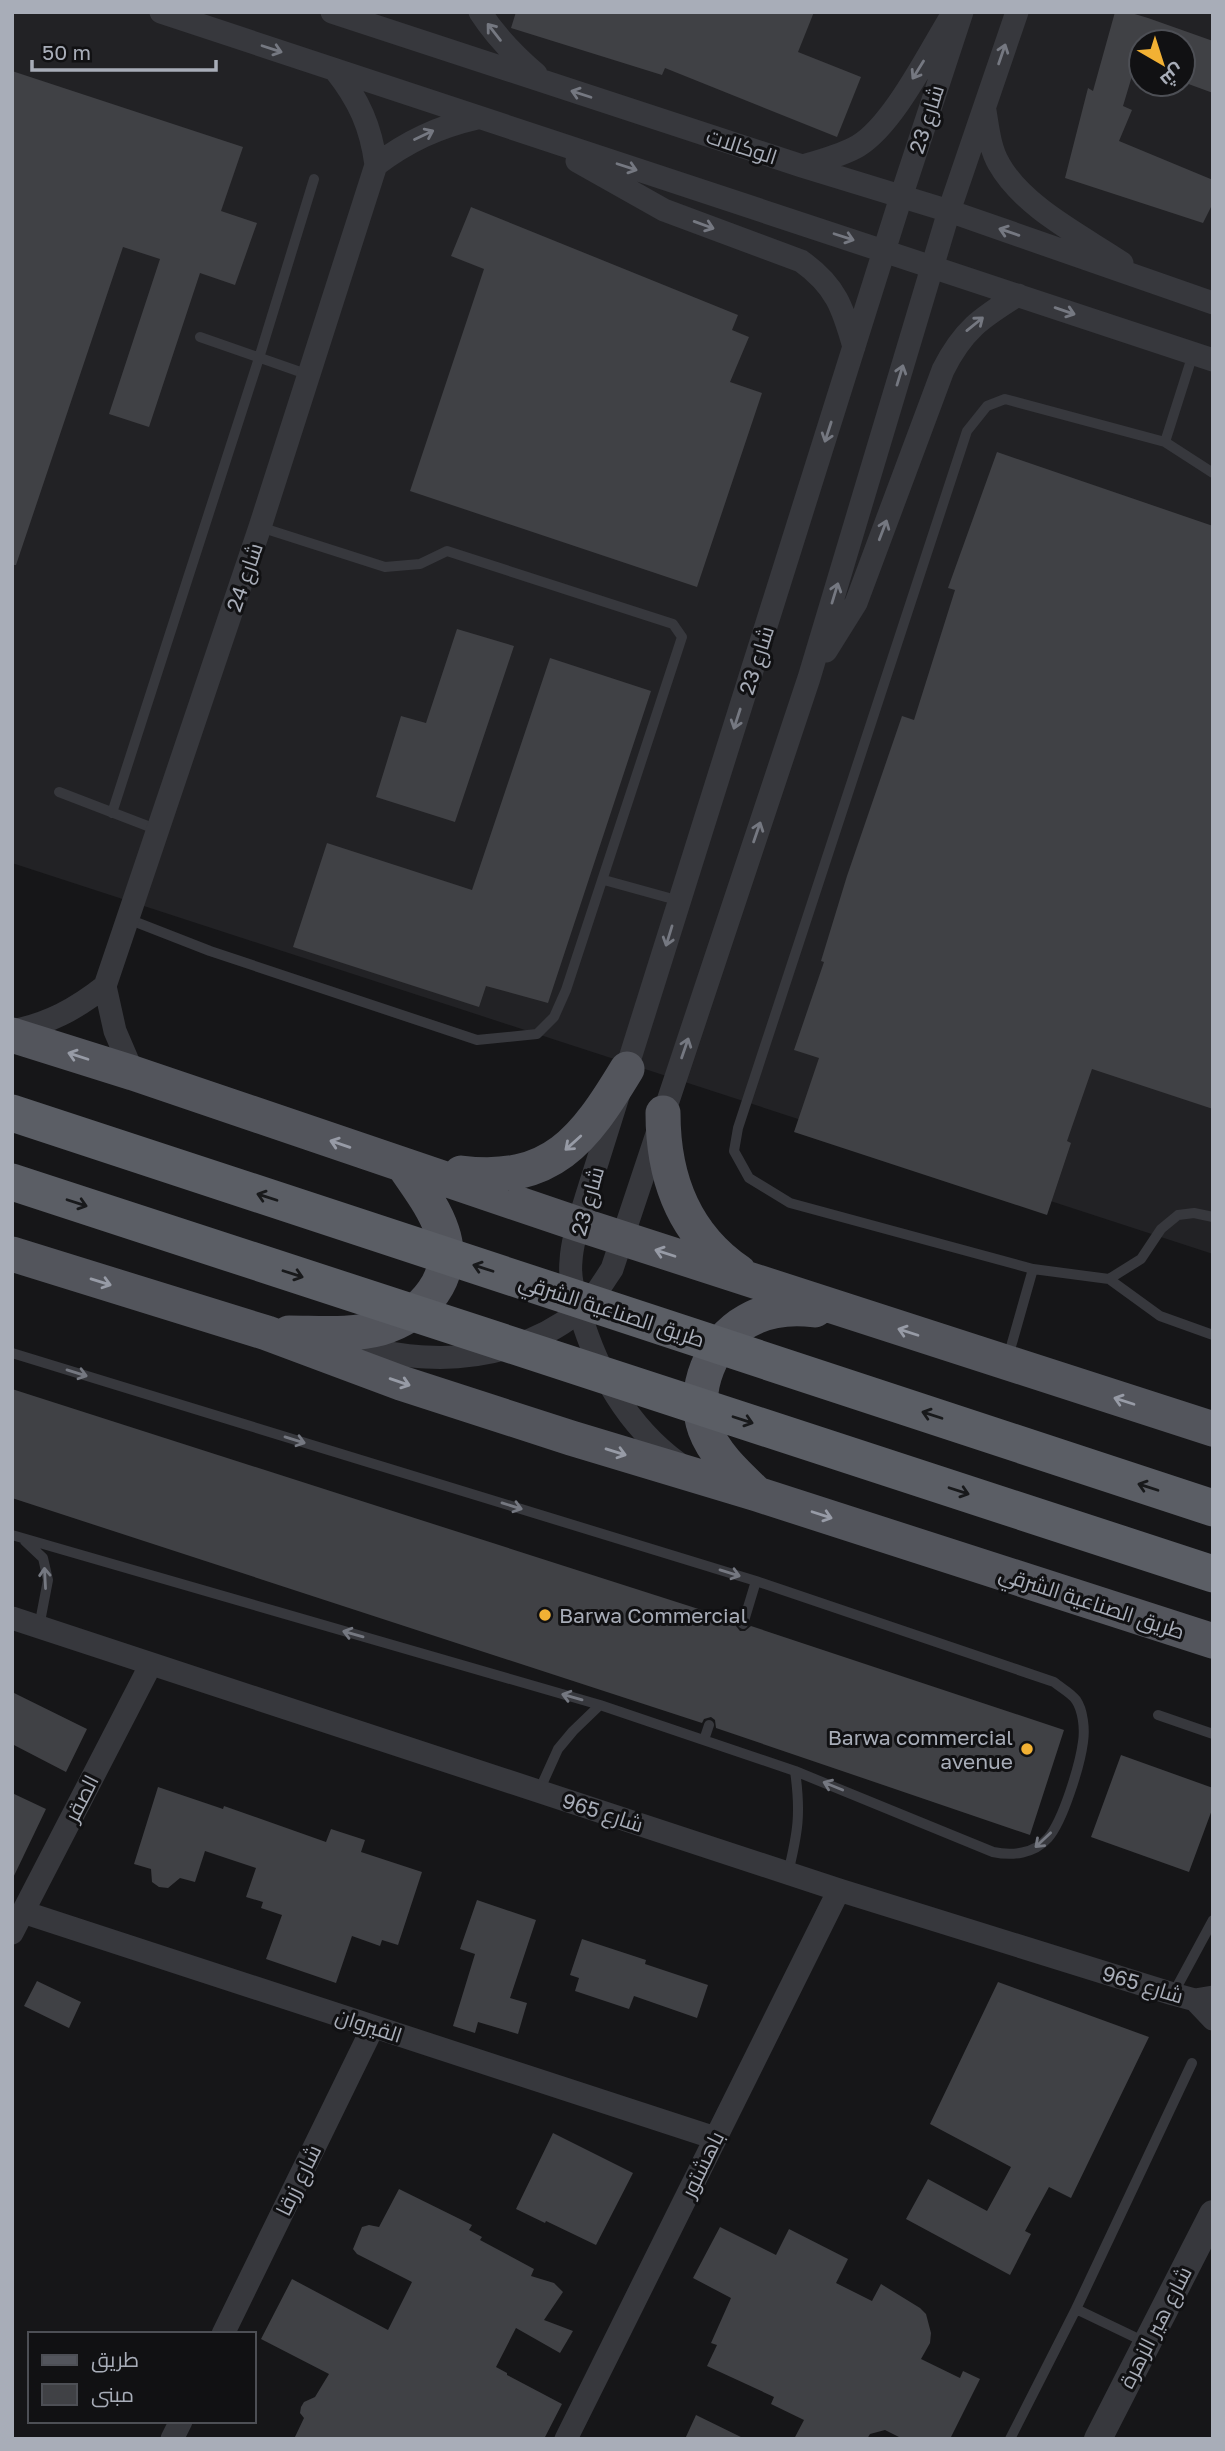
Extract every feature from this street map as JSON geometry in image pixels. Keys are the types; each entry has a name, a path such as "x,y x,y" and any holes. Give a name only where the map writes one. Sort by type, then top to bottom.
{"highway":[{"name":"طريق الصناعية الشرقي","path":"12,1113 1213,1508"},
{"path":"12,1182 1213,1574"}],"main road":[{"path":"12,1033 753,1282 1213,1429"},
{"path":"404,1166 474,1175 500,1175 528,1170 552,1160 575,1142 595,1119 627,1069"},
{"path":"663,1113 663,1142 677,1198 708,1246 753,1282"},
{"path":"267,1333 358,1332 382,1328 405,1318 428,1301 442,1278 447,1251 436,1216 404,1166"},
{"name":"طريق الصناعية الشرقي","path":"12,1254 267,1333 401,1383 571,1438 757,1494 1213,1641"},
{"path":"757,1494 725,1462 705,1430 701,1414 702,1388 706,1370 716,1350 746,1321 766,1312 783,1308 853,1314"}],"street":[{"path":"160,12 1203,357"},
{"name":"الوكالات","path":"332,12 802,166 949,211 1213,303"},
{"path":"480,12 510,52 547,82"},
{"name":"شارع 23","path":"802,166 839,156 860,145 878,129 894,109 954,12"},
{"name":"شارع 23","path":"694,1475 657,1447 623,1407 590,1348 572,1289 571,1261 578,1224 901,197 962,12"},
{"name":"شارع 23","path":"267,1333 425,1357 465,1357 500,1351 550,1331 579,1311 597,1292 612,1269 809,678 949,211 1017,12"},
{"name":"شارع 24","path":"105,986 260,527 376,165 373,139 364,114 351,90 335,70"},
{"name":"الوكالات","path":"984,107 989,139 998,162 1028,199 1151,282"},
{"path":"376,165 423,135 450,124 477,118"},
{"path":"535,137 664,210 801,261 831,287 846,317 855,348"},
{"name":"شارع 23","path":"809,678 856,603 954,347 977,322 1018,295"},
{"path":"12,1033 58,1017 105,986 115,1031 133,1073"},
{"name":"شارع 965","path":"12,1618 839,1890 1193,1997 1213,2019"},
{"name":"الصقر","path":"12,1933 151,1664"},
{"name":"باهشتور","path":"566,2439 839,1890"},
{"name":"القيروان","path":"23,1912 715,2138"},
{"name":"شارع زرقا","path":"224,2332 373,2027"},
{"name":"شارع هير الزهرة","path":"1098,2439 1213,2214"},
{"path":"172,2439 180,2423"}],"lane":[{"path":"112,813 314,179"},
{"path":"200,337 309,375"},
{"path":"1165,442 1203,357"},
{"path":"1213,473 1165,442 1005,399 987,406 967,431 768,1035 738,1128 734,1151 749,1178 790,1203 1033,1269 1109,1279 1160,1316 1213,1335"},
{"path":"128,919 210,951 477,1040 537,1034 554,1017 604,880 682,637 673,624 447,551 420,564 385,567 260,527"},
{"path":"59,792 158,830"},
{"path":"604,880 680,901"},
{"path":"1109,1279 1141,1259 1161,1230 1178,1215 1194,1213 1213,1217"},
{"path":"1006,1363 1033,1269"},
{"path":"12,1353 756,1581 1055,1682 1076,1700 1084,1722 1083,1742 1073,1780 1058,1820 1047,1839 1029,1851 1007,1855 993,1852 795,1771 600,1705 17,1536"},
{"path":"17,1536 43,1558 48,1580 39,1627"},
{"path":"743,1624 756,1581"},
{"path":"539,1791 558,1749 600,1705"},
{"path":"1158,1716 1213,1734"},
{"path":"704,1741 709,1725"},
{"path":"788,1873 799,1827 795,1771"},
{"path":"1193,1997 1213,1920"},
{"path":"1010,2439 1076,2309 1192,2063"},
{"path":"1076,2309 1147,2343"}],"shaded area":[{"path":"12,12 1213,12 1213,1254 12,863"}],"building":[{"path":"516,12 814,12 798,52 861,77 837,137 665,68 662,75 511,28"},
{"path":"1115,12 1128,12 1176,28 1127,28 1127,93 1123,106 1132,110 1119,141 1213,180 1213,203 1203,223 1065,178 1088,88 1093,91"},
{"path":"1197,35 1213,41 1213,93 1197,87"},
{"path":"12,71 243,147 221,211 257,223 235,285 200,273 149,427 109,414 160,259 123,247 16,565 12,565"},
{"path":"471,207 738,315 732,330 749,337 730,382 762,393 697,587 410,491 484,269 451,256"},
{"path":"997,452 1213,526 1213,1109 1092,1069 1067,1141 1071,1143 1047,1215 794,1132 819,1058 794,1050 824,962 821,961 847,876 902,716 914,720 955,590 948,588"},
{"path":"457,629 514,646 455,822 376,797 401,716 426,723"},
{"path":"550,658 651,691 548,1003 486,986 479,1007 293,947 327,843 472,890"},
{"name":"Barwa Commercial","path":"12,1389 736,1621 740,1631 751,1626 1064,1730 1030,1835 716,1728 715,1720 711,1717 704,1719 702,1723 12,1498"},
{"path":"12,1692 87,1729 66,1772 12,1744"},
{"path":"1121,1755 1213,1788 1213,1807 1189,1872 1091,1837"},
{"path":"158,1787 223,1809 224,1806 326,1842 331,1829 365,1840 361,1852 422,1872 398,1945 382,1940 380,1946 352,1936 336,1983 266,1959 282,1915 261,1908 263,1902 246,1897 256,1868 205,1851 195,1882 180,1878 168,1888 159,1887 152,1882 151,1869 134,1864"},
{"path":"12,1793 46,1809 12,1880"},
{"path":"477,1900 536,1920 510,1998 527,2003 518,2034 478,2022 475,2033 453,2026 475,1954 460,1949"},
{"path":"582,1939 646,1960 645,1964 708,1985 697,2018 634,1996 629,2009 575,1991 579,1978 570,1975"},
{"path":"37,1981 81,2002 69,2028 24,2006"},
{"path":"998,1982 1149,2037 1071,2198 1049,2187 1025,2231 1031,2234 1010,2275 906,2219 928,2179 987,2211 1011,2167 930,2124"},
{"path":"553,2133 633,2173 596,2245 516,2209"},
{"path":"399,2189 472,2225 469,2230 482,2237 480,2240 534,2269 531,2276 554,2283 563,2292 544,2320 573,2331 560,2353 516,2328 496,2367 562,2404 544,2439 294,2439 304,2418 300,2413 301,2407 304,2402 315,2397 329,2374 261,2339 292,2279 388,2330 412,2282 357,2254 353,2249 362,2227 379,2227"},
{"path":"720,2227 776,2255 789,2229 848,2259 836,2283 872,2301 881,2284 920,2308 926,2314 931,2333 930,2343 921,2359 960,2378 963,2371 980,2379 950,2439 903,2439 885,2430 870,2434 867,2439 794,2439 804,2420 771,2404 774,2397 707,2366 717,2345 711,2343 731,2298 693,2278"},
{"path":"696,2415 745,2439 685,2439"}],"place":[{"name":"Barwa Commercial","path":"545,1615"},
{"name":"Barwa commercial avenue","path":"1027,1749"}]}
